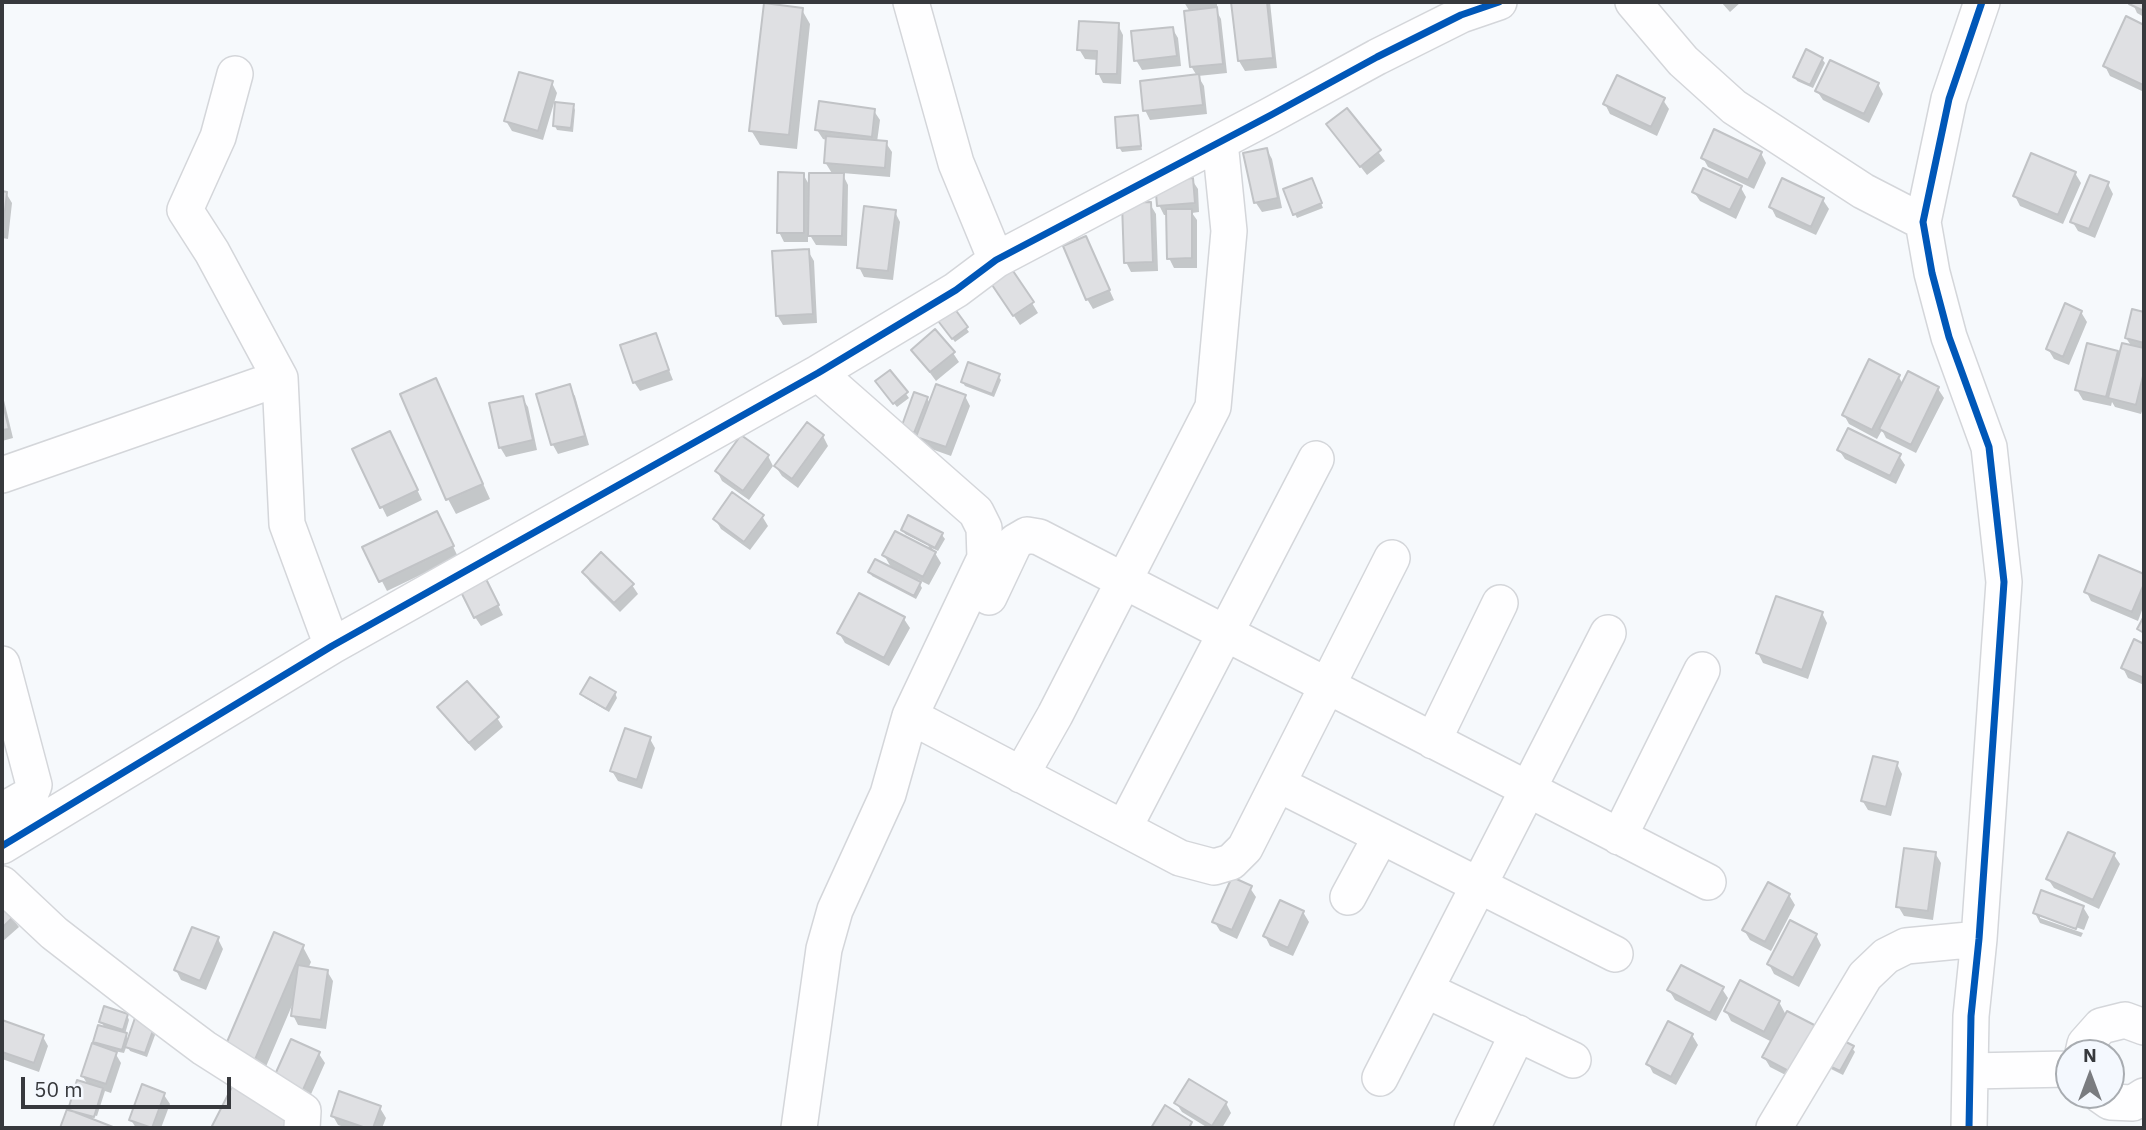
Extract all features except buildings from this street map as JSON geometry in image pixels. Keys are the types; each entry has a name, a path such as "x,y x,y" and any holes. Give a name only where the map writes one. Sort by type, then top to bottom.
{"street":[{"path":"911,2 956,163 996,260"},
{"path":"2,846 331,646 818,373 956,290 996,260 1377,57 1461,15 1499,2"},
{"path":"1633,2 1683,61 1734,107 1863,191 1923,222"},
{"path":"1969,1128 1970,1016 1979,939 2004,582 1989,447 1949,337 1932,273 1923,222 1949,99 1982,2"},
{"path":"235,74 218,137 185,210 212,252 280,378 287,524 331,646"},
{"path":"1021,775 1055,715 1213,407 1229,231 1220,142"},
{"path":"799,1128 824,948 835,910 888,794 985,558 984,528 976,512 818,373"},
{"path":"2,475 280,378"},
{"path":"1124,828 1316,459"},
{"path":"918,721 1015,542 1027,535 1039,537 1708,883"},
{"path":"918,721 1180,858 1214,867 1231,862 1245,848 1392,558"},
{"path":"1433,741 1500,603"},
{"path":"1380,1078 1608,633"},
{"path":"2,664 34,785 30,795 2,811"},
{"path":"1619,837 1702,670"},
{"path":"1278,784 1615,954"},
{"path":"1348,897 1381,836"},
{"path":"2,884 54,933 152,1009 204,1048 303,1111 302,1128"},
{"path":"1774,1128 1865,976 1886,956 1906,946 1979,939"},
{"path":"1426,989 1573,1060"},
{"path":"2089,1039 2101,1026 2125,1020 2144,1027"},
{"path":"1472,1128 1518,1033"},
{"path":"1970,1072 2055,1069"},
{"path":"2125,1103 2133,1103 2144,1096"}],"cycle path":[{"path":"2,846 332,646 818,373 956,290 996,260 1377,57 1461,15 1499,2"},
{"path":"1969,1128 1971,1016 1979,939 2004,582 1989,447 1949,337 1932,273 1923,222 1949,99 1982,2"}]}
